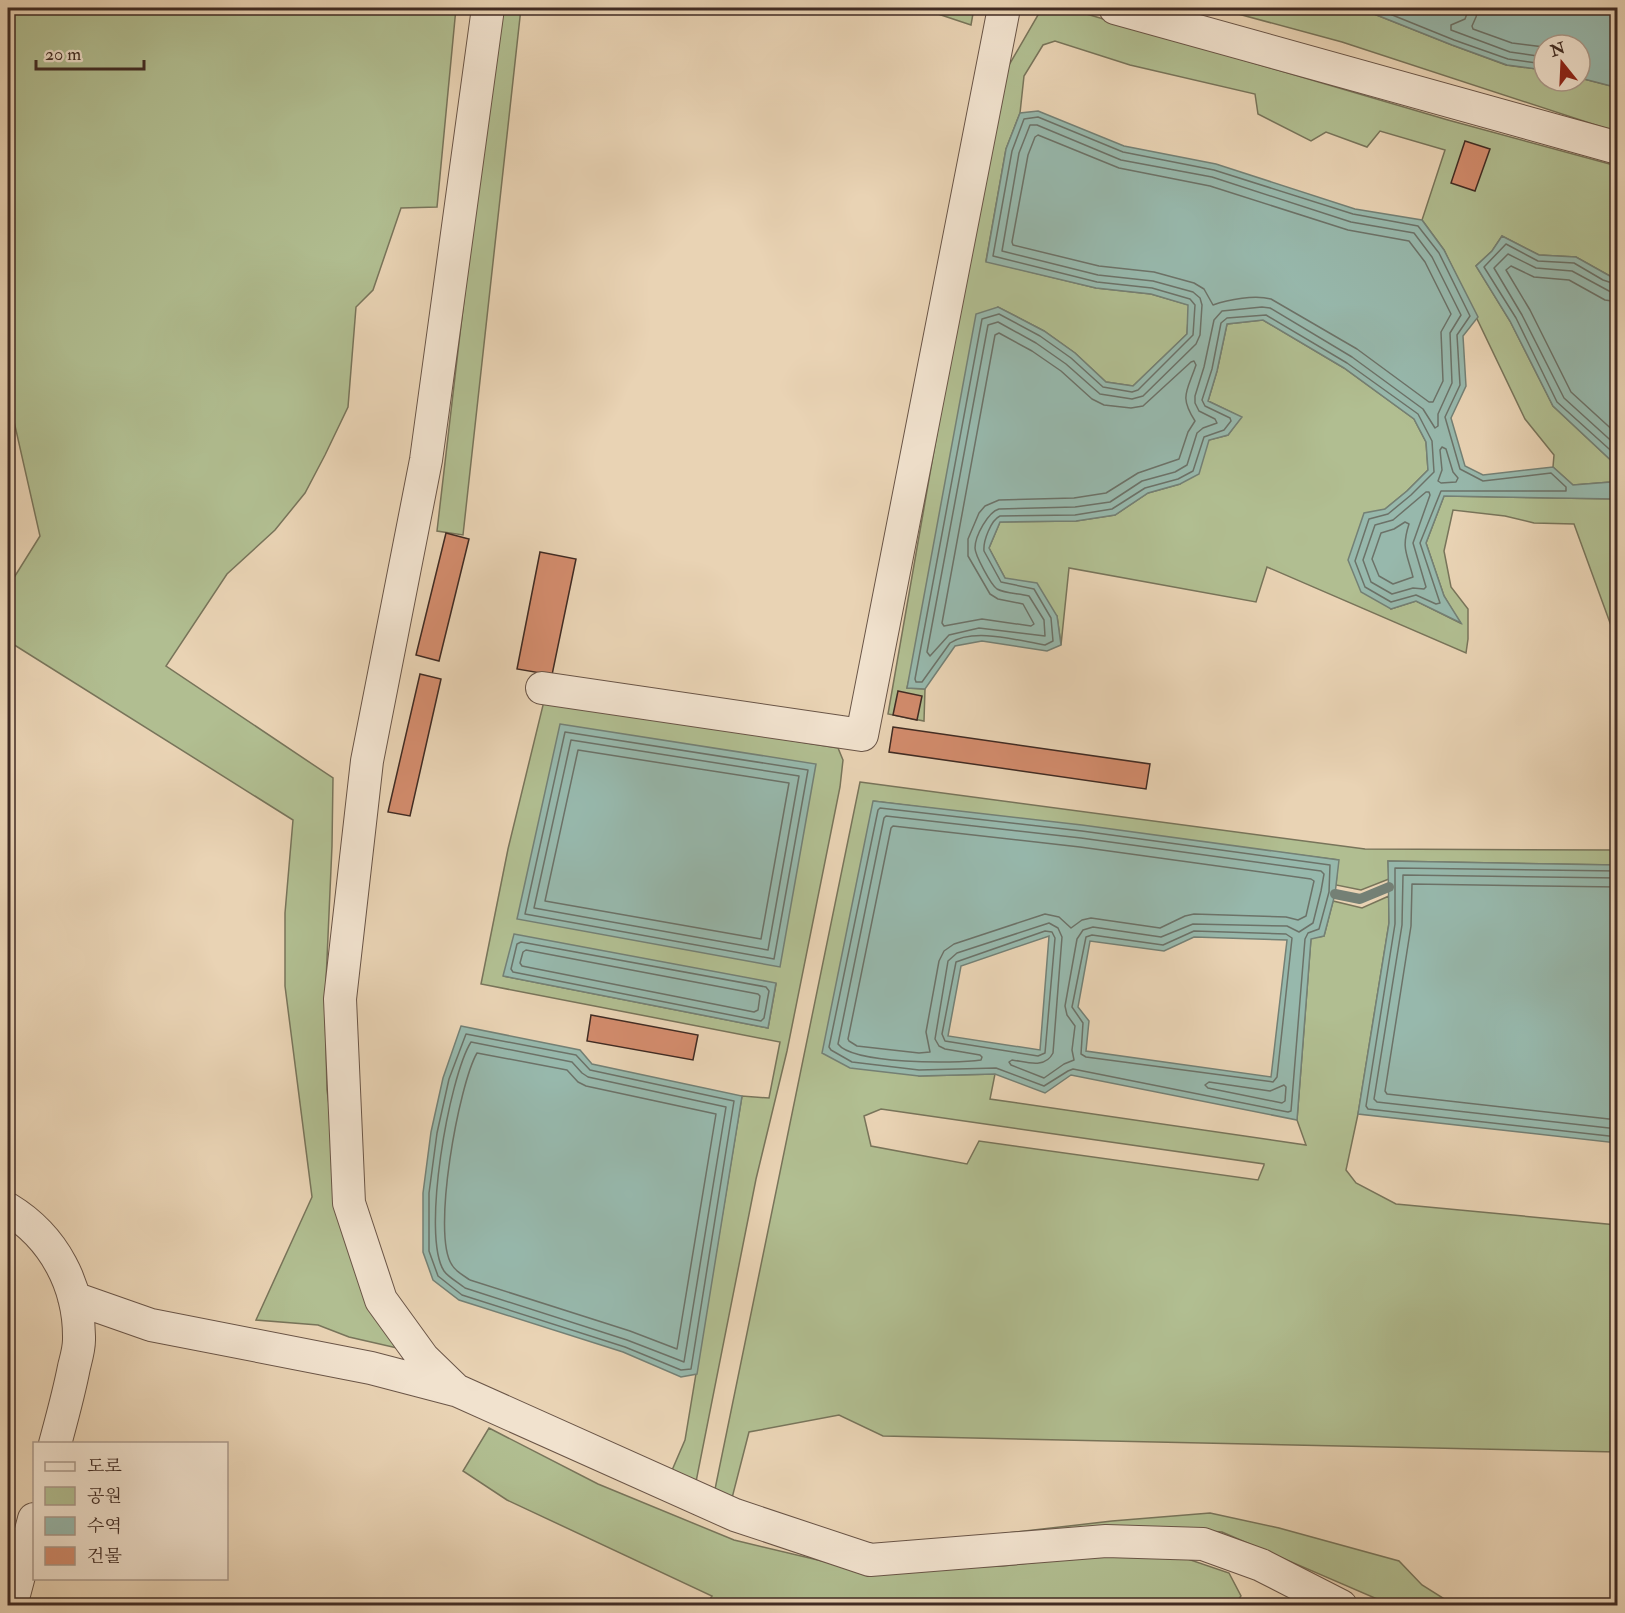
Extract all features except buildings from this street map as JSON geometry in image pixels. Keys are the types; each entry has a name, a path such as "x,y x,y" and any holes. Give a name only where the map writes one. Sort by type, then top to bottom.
{"street":[{"path":"456,1390 423,1359 381,1300 350,1203 340,999 367,761 426,460 488,8"},
{"path":"542,688 862,735 1004,8"},
{"path":"1115,8 1617,148"},
{"path":"8,1209 21,1217 49,1243 66,1274 74,1298 80,1341 67,1402 55,1442"},
{"path":"74,1298 151,1325 371,1368 456,1390 735,1515 870,1560 1106,1540 1203,1544 1261,1565 1341,1605"},
{"path":"11,1605 33,1523"}],"green space":[{"path":"8,8 456,8 437,207 401,208 373,290 356,307 348,407 305,493 275,530 227,574 166,666 333,778 325,1004 327,1090 335,1150 397,1348 349,1337 318,1325 256,1320 312,1197 285,986 285,913 293,820 8,641 8,583 10,584 40,536 8,395"},
{"path":"498,8 521,8 463,535 437,531"},
{"path":"920,8 974,8 971,25"},
{"path":"1042,8 1066,8 1448,120 1617,166 1617,280 1576,257 1539,255 1502,236 1492,251 1476,266 1510,321 1553,406 1617,466 1611,482 1573,485 1553,467 1554,455 1525,419 1444,250 1422,220 1445,150 1380,131 1367,147 1326,132 1311,141 1258,114 1255,94 1130,65 1055,41 1043,45 1024,76 1020,113 1006,149 986,261 1096,288 1151,294 1189,305 1187,334 1133,386 1106,382 1075,353 1044,331 998,307 907,688 925,689 924,721 888,714 998,84"},
{"path":"1216,8 1359,8 1506,65 1532,68 1532,93 1592,93 1592,81 1611,86 1617,94 1617,132 1342,42"},
{"path":"1263,320 1344,368 1414,419 1426,442 1428,470 1385,509 1391,609 1416,601 1460,623 1444,596 1426,543 1444,496 1617,499 1617,642 1574,524 1534,523 1505,516 1453,510 1444,551 1451,587 1468,609 1466,653 1267,567 1256,602 1069,568 1061,645 1057,616 1005,578 989,548 1000,522 1076,521 1115,515 1148,493 1180,484 1209,440 1228,435 1241,417 1208,401 1227,324"},
{"path":"544,701 838,748 843,760 840,787 787,1051 756,1179 695,1487 670,1475 685,1440 742,1096 769,1098 780,1042 481,984 508,849","holes":["503,976 776,984 768,1028"]},
{"path":"860,782 1365,849 1617,850 1617,865 1388,861 1389,879 1361,890 1336,885 1338,860 874,801 919,1076 995,1074 990,1099 1306,1145 1297,1120 1311,938 1324,936 1333,901 1362,908 1389,896 1389,923 1358,1114 1346,1170 1356,1183 1396,1204 1617,1225 1617,1452 883,1436 839,1415 749,1432 731,1502 714,1494","holes":["881,1109 1264,1164 1258,1180 979,1141 967,1164 871,1146 864,1116"]},
{"path":"489,1428 598,1484 734,1540 864,1571 1003,1566 1110,1554 1176,1555 1229,1573 1241,1596 1233,1606 706,1605 712,1596 507,1500 463,1471"},
{"path":"1210,1513 1279,1528 1399,1561 1422,1585 1454,1605 1391,1605 1222,1532 1163,1528 939,1541 1112,1521"}],"water":[{"path":"1359,8 1444,8 1447,12 1467,8 1617,8 1617,84 1611,86 1592,81 1592,33 1532,33 1532,68 1507,65"},
{"path":"1038,111 1124,146 1216,164 1355,209 1422,220 1444,250 1478,317 1463,336 1466,386 1451,418 1465,466 1483,475 1553,467 1573,485 1611,482 1617,466 1617,499 1444,496 1426,543 1444,596 1461,623 1416,601 1391,609 1361,592 1348,560 1364,513 1385,509 1428,470 1426,442 1414,419 1344,368 1263,320 1227,324 1208,401 1242,417 1228,435 1209,440 1199,474 1180,484 1148,493 1115,515 1076,521 1000,522 989,548 1005,578 1037,583 1057,616 1061,645 1047,651 982,641 955,646 925,689 907,688 976,314 998,307 1044,331 1075,353 1106,382 1133,386 1187,334 1188,305 1151,294 1096,288 986,262 1006,149 1020,113"},
{"path":"1502,236 1539,255 1576,257 1617,280 1617,466 1553,406 1510,321 1476,266 1492,251"},
{"path":"560,724 816,764 780,967 517,919"},
{"path":"873,801 1082,825 1339,860 1335,894 1324,936 1311,939 1297,1120 1071,1075 1045,1093 995,1074 919,1076 850,1068 822,1053","holes":["1049,936 1040,1050 948,1036 961,966","1194,937 1287,940 1271,1077 1086,1051 1089,1021 1078,1007 1090,941 1164,951"]},
{"path":"1388,861 1617,865 1617,1143 1358,1114 1389,923"},
{"path":"514,934 776,983 768,1028 503,976"},
{"path":"461,1026 580,1050 592,1064 742,1096 697,1374 681,1377 623,1352 459,1300 433,1280 423,1252 423,1193 431,1132 443,1078"}],"waterway":[{"path":"1335,894 1360,899 1389,887"}]}
